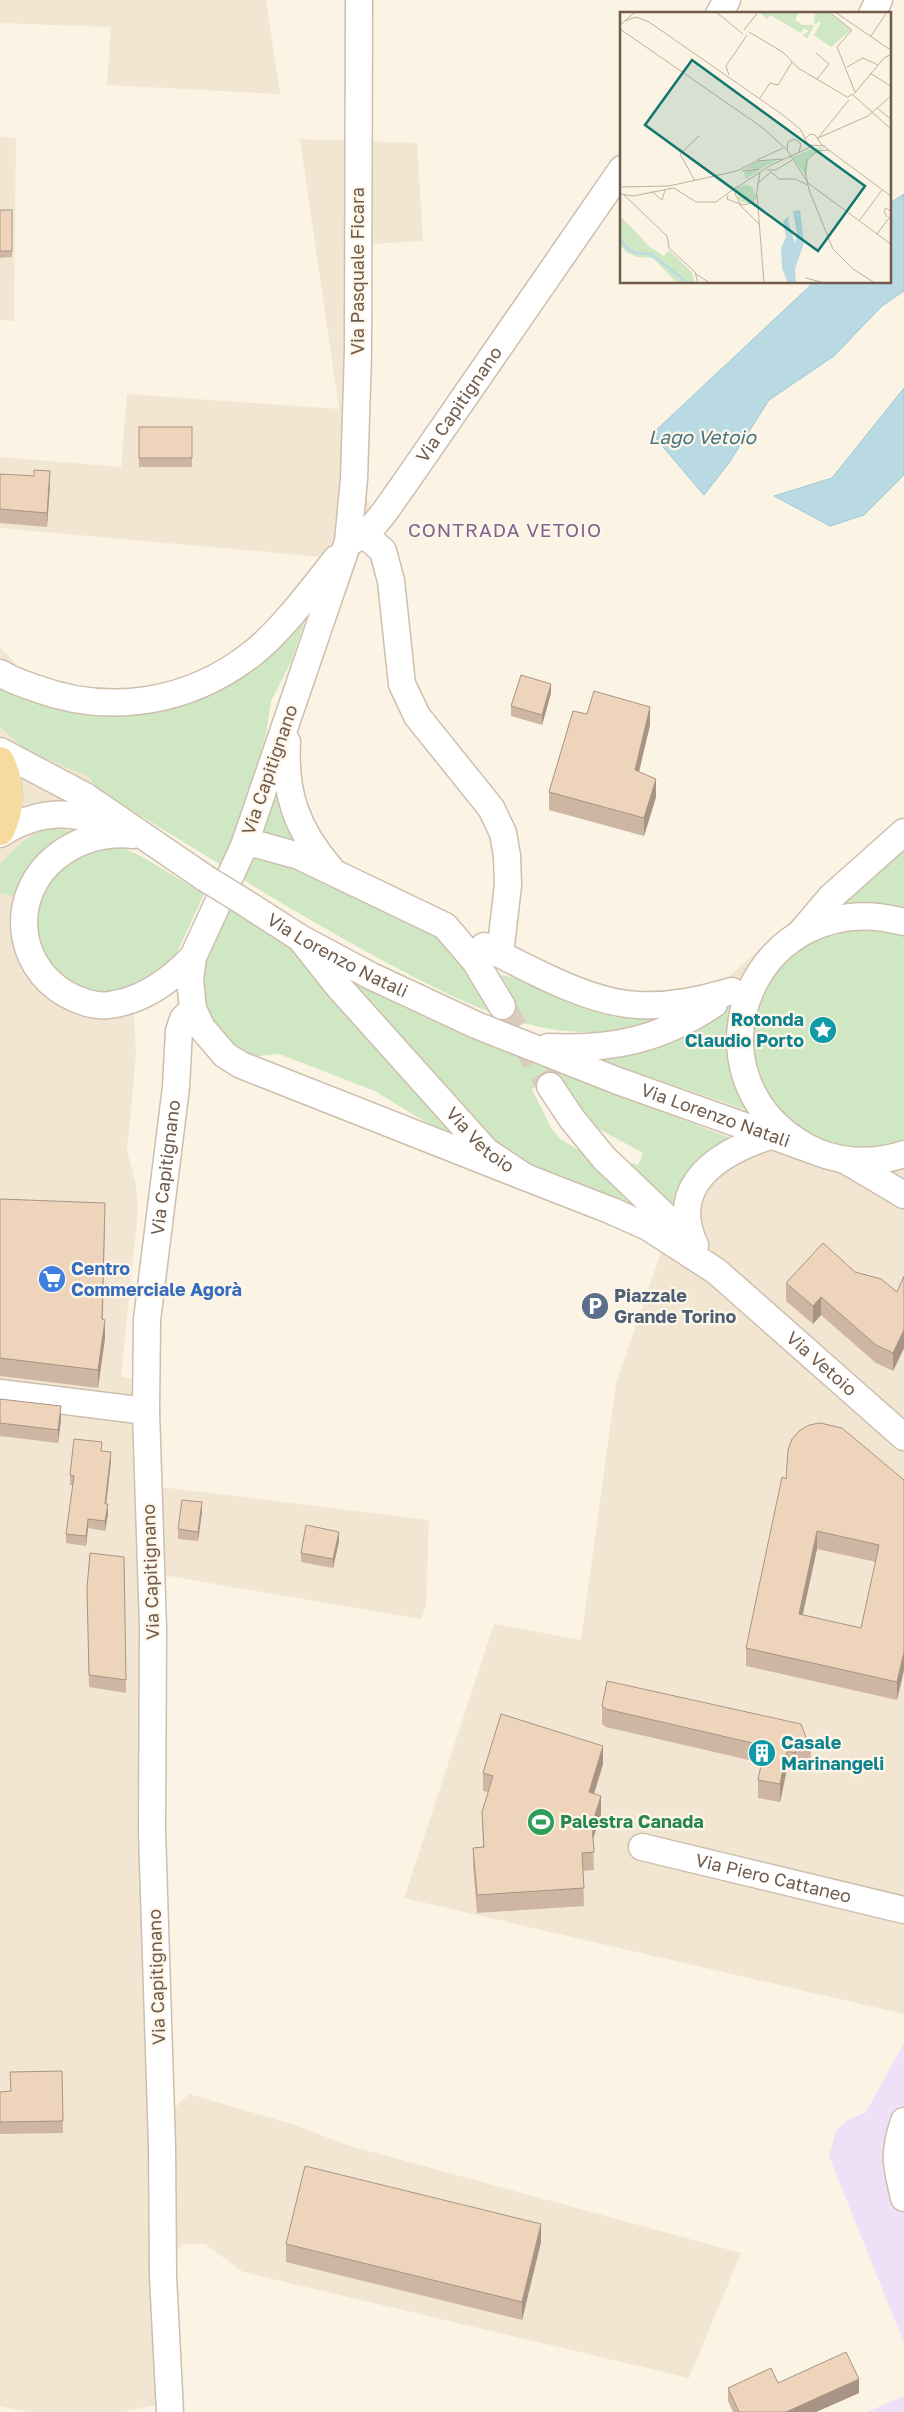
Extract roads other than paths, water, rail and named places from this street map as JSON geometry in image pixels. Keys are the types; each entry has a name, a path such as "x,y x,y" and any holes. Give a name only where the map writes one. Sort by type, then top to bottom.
{"main road":[{"path":"0,761 7,780 9,797 7,813 0,832"}],"street":[{"name":"Via Pasquale Ficara","path":"356,538 354,479 358,352 359,0"},
{"path":"720,12 727,0"},
{"path":"873,12 879,0"},
{"name":"Via Capitignano","path":"170,2412 163,2276 162,2146 152,1831 154,1628 146,1411 147,1320 176,1087 179,1031 183,1019 193,1009 190,979 193,957 244,846 323,616 356,538 403,486 620,172"},
{"path":"0,674 49,693 83,701 128,703 169,697 210,682 254,653 356,538 383,551 391,581 402,684 417,716 491,808 503,833 507,856 508,885 500,954"},
{"path":"295,608 316,602 322,610 323,616"},
{"path":"289,712 286,767 290,794 298,820 312,847 333,871"},
{"name":"Via Lorenzo Natali","path":"0,751 84,796 142,838 300,938 426,1003 618,1081 812,1150"},
{"name":"Via Lorenzo Natali","path":"0,832 36,816 58,814 95,820 142,838"},
{"path":"802,931 831,897 904,832"},
{"path":"142,838 114,833 80,842 65,850 41,872 31,887 25,903 23,921 25,940 30,956 41,974 56,988 72,998 89,1004 108,1005 127,1002 165,983 193,957"},
{"path":"244,846 256,844 299,856 558,982 612,1001 636,1006 681,1004 732,991"},
{"path":"902,1192 844,1160 812,1150 787,1134 766,1113 755,1096 742,1059 742,1020 746,1001 764,966 781,947 802,931 821,922 849,916 884,916 904,922"},
{"path":"446,926 475,961 502,1006"},
{"name":"Via Vetoio","path":"300,938 338,986 486,1151 525,1177 631,1219 666,1237 716,1271 904,1437"},
{"name":"Via Lorenzo Natali","path":"534,1047 600,1048 640,1040 683,1023 732,991 764,966"},
{"path":"193,1009 202,1028 213,1043 225,1055 241,1065 525,1177"},
{"path":"550,1086 572,1119 604,1158 695,1245"},
{"name":"Via Vetoio","path":"716,1271 695,1245 690,1235 686,1214 690,1194 704,1172 724,1155 770,1136"},
{"path":"844,1160 868,1162 904,1154"},
{"path":"0,1393 146,1411"},
{"name":"Via Piero Cattaneo","path":"642,1847 904,1910"},
{"path":"904,2121 896,2145 897,2168 904,2198"}],"water":[{"name":"Lago Vetoio","path":"904,194 904,291 882,306 834,356 769,400 729,463 704,495 652,434 812,284 892,284 892,202"},
{"name":"Lago Vetoio","path":"904,388 904,475 864,515 830,526 774,496 832,478"}],"tunnel":[{"path":"502,1006 550,1086"}],"place":[{"name":"Rotonda Claudio Porto","path":"823,1030"},
{"name":"Centro Commerciale Agorà","path":"52,1279"},
{"name":"Piazzale Grande Torino","path":"595,1306"},
{"name":"Casale Marinangeli","path":"762,1753"},
{"name":"Palestra Canada","path":"541,1822"}],"district":[{"name":"CONTRADA VETOIO","path":"505,530"}]}
